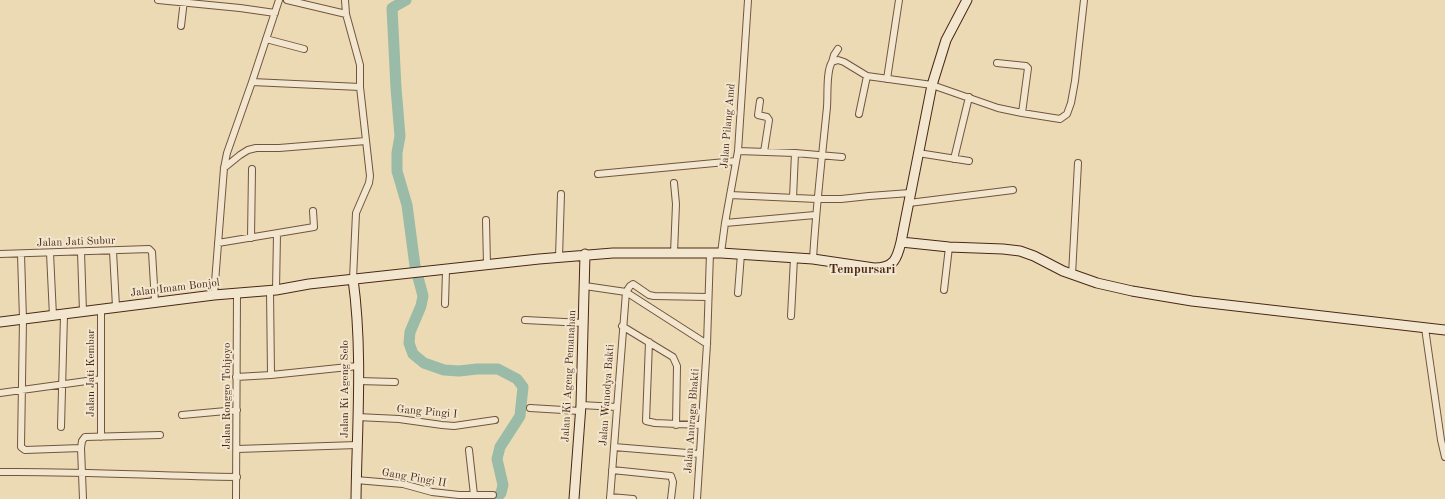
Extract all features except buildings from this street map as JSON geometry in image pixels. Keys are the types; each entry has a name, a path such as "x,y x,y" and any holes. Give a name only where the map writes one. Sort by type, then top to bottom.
{"main road":[{"name":"Jalan Imam Bonjol","path":"0,322 214,295 273,290 353,279 585,254 674,252 721,253 813,259 874,268 884,268 895,260 901,242 932,85 946,40 965,1"},
{"path":"901,242 949,247 1003,248 1020,251 1072,274 1097,283 1203,303 1445,330"},
{"name":"Jalan Ki Ageng Pemanahan","path":"574,499 581,408 585,254"},
{"name":"Jalan Ki Ageng Selo","path":"353,279 357,320 358,366 356,499"}],"street":[{"path":"158,0 184,1 275,13"},
{"path":"214,295 226,153 252,82 279,0"},
{"path":"287,0 346,14"},
{"path":"345,0 346,14 358,57 370,178 356,212 353,279"},
{"name":"Jalan Pilang Amd","path":"721,253 738,151 748,0"},
{"path":"887,79 900,0"},
{"path":"832,62 838,60 844,62 868,76 932,85 998,108 1060,119 1068,114 1075,81 1084,0"},
{"path":"181,26 184,1"},
{"path":"266,39 304,49"},
{"path":"813,259 815,215 822,155 829,68 838,49"},
{"path":"997,63 1026,66 1028,68 1022,113"},
{"path":"860,114 868,76"},
{"path":"252,82 360,87"},
{"path":"954,159 969,97"},
{"path":"760,102 758,115 767,117 769,120 764,152"},
{"path":"224,168 248,150 256,148 279,148 366,141"},
{"path":"738,151 795,153 842,157"},
{"path":"792,198 795,153"},
{"path":"918,153 969,161"},
{"path":"598,174 736,162"},
{"path":"1072,274 1078,163"},
{"path":"251,238 252,169"},
{"path":"674,183 676,204 674,252"},
{"path":"909,203 1013,190"},
{"path":"730,195 817,200 910,193"},
{"path":"559,257 561,194"},
{"path":"218,243 314,227 314,211"},
{"path":"725,223 815,215"},
{"path":"486,220 487,265"},
{"path":"271,375 273,290 277,234"},
{"path":"944,290 949,247"},
{"name":"Jalan Jati Subur","path":"0,254 147,249 152,252 155,302"},
{"path":"113,251 116,307"},
{"path":"81,252 83,312"},
{"path":"50,253 53,316"},
{"name":"Jalan Anuraga Bhakti","path":"697,499 707,344 710,253"},
{"path":"21,254 24,319 21,448 25,450 81,448"},
{"path":"738,293 740,254"},
{"path":"792,316 794,258"},
{"path":"445,304 446,270"},
{"path":"626,292 633,284 654,296 708,297"},
{"path":"585,286 626,292 707,344"},
{"name":"Jalan Wanodya Bakti","path":"610,498 622,326 626,292"},
{"name":"Jalan Ronggo Tohjoyo","path":"236,293 236,499"},
{"name":"Jalan Jati Kembar","path":"101,310 101,437"},
{"path":"61,427 64,315"},
{"path":"525,320 584,323"},
{"path":"622,326 673,357 676,363 676,425"},
{"path":"1425,328 1441,440 1445,457"},
{"path":"649,342 645,419 650,423 676,425 701,424"},
{"path":"236,377 358,366"},
{"path":"0,394 101,379"},
{"path":"358,381 395,382"},
{"path":"530,408 617,407"},
{"path":"182,415 237,410"},
{"name":"Gang Pingi I","path":"357,417 399,419 454,426 495,420"},
{"path":"82,499 81,448 82,441 85,437 160,435"},
{"path":"237,449 357,445"},
{"path":"614,447 699,454"},
{"path":"468,450 474,495"},
{"path":"612,470 672,477 673,482 671,499"},
{"path":"0,472 57,471 82,474 237,477"},
{"name":"Gang Pingi II","path":"356,480 396,483 432,492 493,495"},
{"path":"610,498 633,499"}],"waterway":[{"path":"406,0 392,8 400,136 397,153 397,171 407,205 415,266 423,296 421,306 410,332 409,343 413,354 424,363 444,370 459,371 498,369 517,379 523,387 520,416 500,447 497,459 503,485 501,493 496,499"}],"district":[{"name":"Tempursari","path":"862,270"}]}
